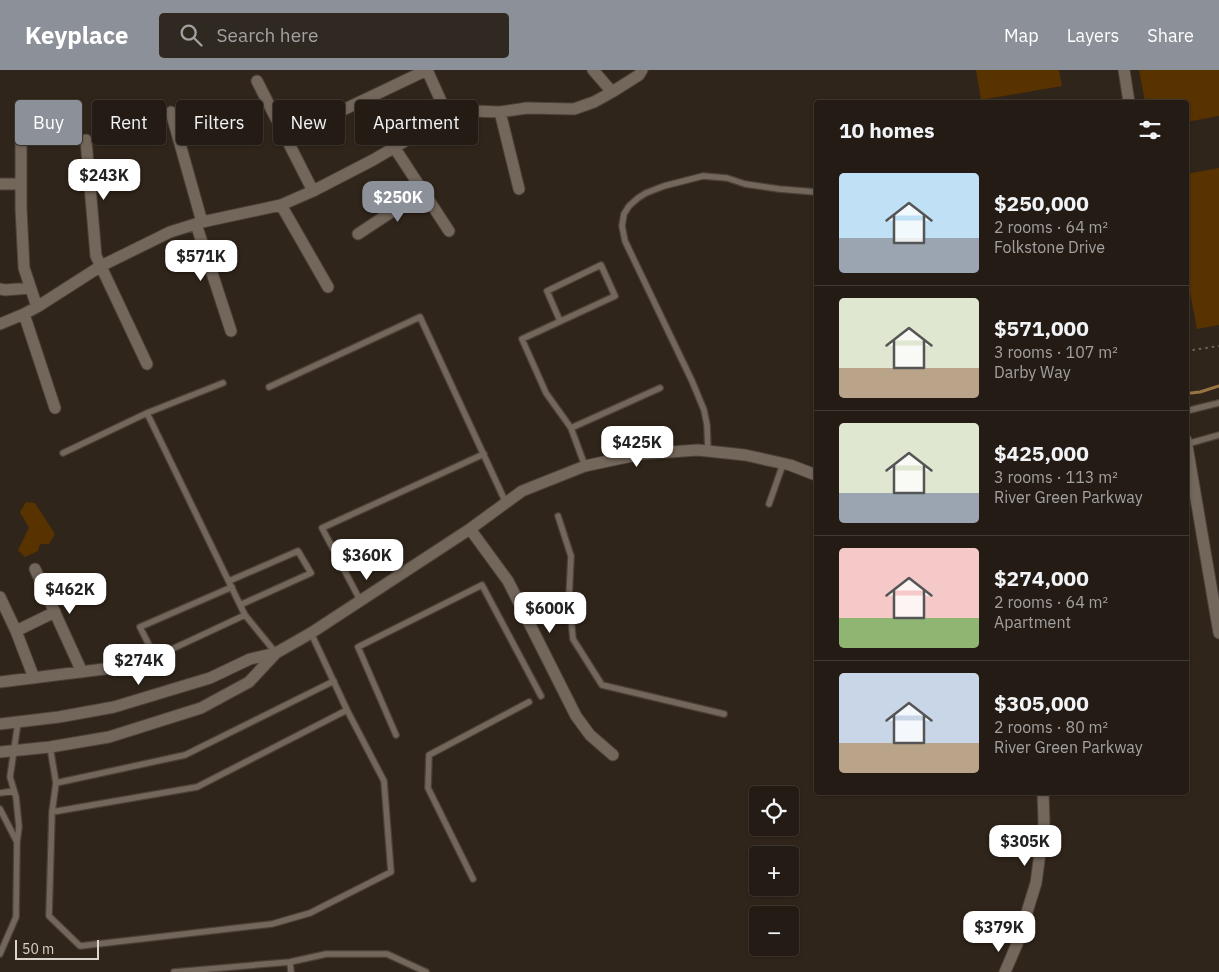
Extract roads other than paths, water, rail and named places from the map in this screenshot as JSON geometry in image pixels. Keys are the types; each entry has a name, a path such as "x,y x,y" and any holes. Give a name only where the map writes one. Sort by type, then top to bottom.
{"street":[{"path":"593,70 612,92"},
{"path":"478,111 500,112 527,108 574,109 594,102 612,92 639,75 642,70"},
{"path":"1124,70 1129,100"},
{"path":"345,109 431,72 441,100"},
{"path":"256,81 313,191"},
{"path":"171,112 199,223 231,331"},
{"path":"500,112 519,189"},
{"path":"86,140 96,256 147,364"},
{"path":"21,145 24,268 37,307"},
{"path":"0,324 37,307 101,266 170,232 199,223 281,205 351,172 399,145"},
{"path":"394,148 449,231"},
{"path":"0,184 21,184"},
{"path":"358,234 423,191"},
{"path":"281,205 328,287"},
{"path":"0,289 30,288"},
{"path":"24,314 55,408"},
{"path":"0,724 59,717 114,707 210,678 250,659 276,653 311,633 470,529 522,491 585,466 641,454 698,450 744,455 783,464 814,474"},
{"path":"1189,454 1219,633"},
{"path":"470,529 508,581 576,716 590,735 613,754"},
{"path":"35,569 82,672"},
{"path":"0,597 16,631 34,678"},
{"path":"16,631 54,612"},
{"path":"0,752 50,748 109,737 201,708 249,682 276,653"},
{"path":"0,682 120,667"},
{"path":"1005,972 1017,944 1036,882 1044,823 1043,795"},
{"path":"1014,972 1017,944"}],"lane":[{"path":"708,451 707,425 704,410 625,241 622,226 624,214 629,206 646,193 664,186 703,176 727,178 745,184 814,192"},
{"path":"560,321 547,291 601,265 615,296 522,339 546,393 571,428 585,466"},
{"path":"269,387 420,317 506,502"},
{"path":"63,454 147,412 223,383"},
{"path":"571,428 660,388"},
{"path":"1189,410 1219,403"},
{"path":"147,412 240,606 245,615 276,653"},
{"path":"1189,442 1219,435"},
{"path":"360,600 322,528 484,454"},
{"path":"769,504 783,464"},
{"path":"558,516 571,556 569,598 573,639 602,685 724,714"},
{"path":"240,606 310,574 298,551 140,627 155,656 245,615"},
{"path":"396,735 358,647 482,585 541,696"},
{"path":"50,748 56,783 52,812 49,916 80,946 272,924 310,913 391,872 384,781 347,710 311,633"},
{"path":"56,783 185,755 334,681"},
{"path":"473,879 428,788 429,755 529,702"},
{"path":"52,812 197,787 347,710"},
{"path":"0,954 16,917 19,827 10,776 18,722"},
{"path":"0,793 14,791"},
{"path":"0,809 17,842"},
{"path":"174,972 290,962 326,954 387,954 426,972"},
{"path":"290,962 291,972"}],"waterway":[{"path":"1191,393 1219,386"}]}
